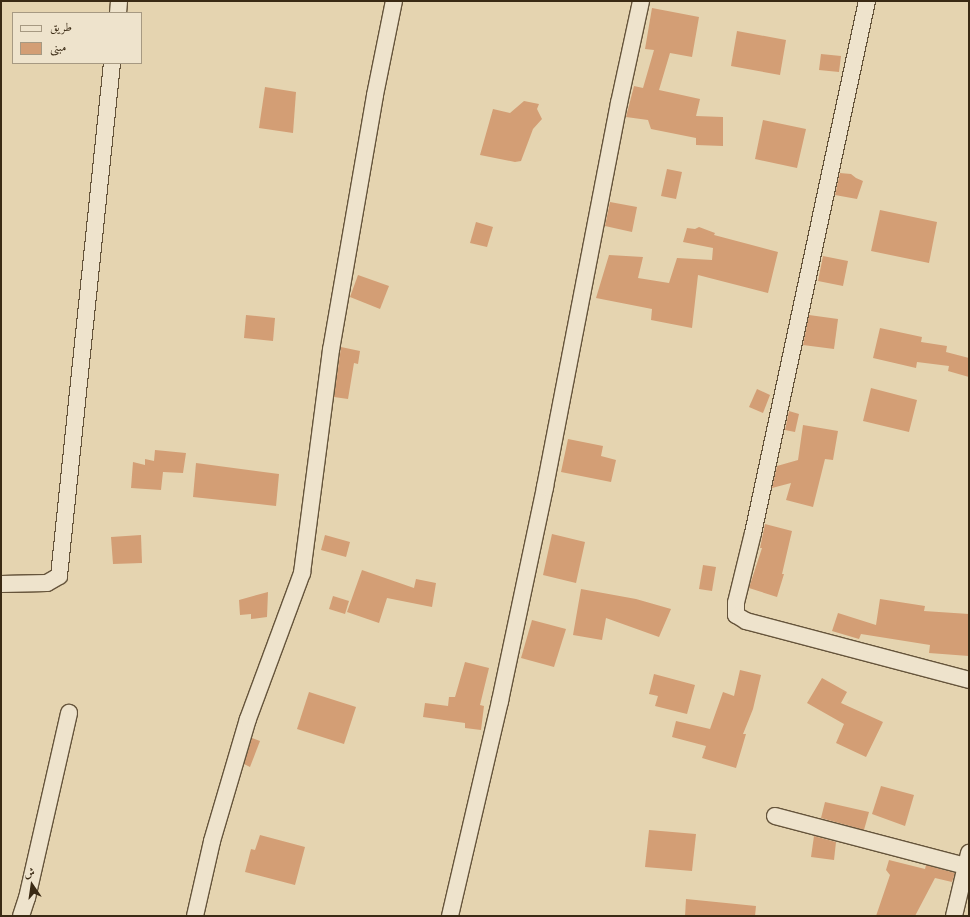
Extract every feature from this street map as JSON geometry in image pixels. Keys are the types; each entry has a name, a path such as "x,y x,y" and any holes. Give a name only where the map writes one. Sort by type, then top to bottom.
{"street":[{"path":"118,12 119,1"},
{"path":"195,916 212,841 248,719 302,573 331,350 375,95 394,1"},
{"path":"450,916 502,693 545,487 619,104 641,1"},
{"path":"867,1 757,518 736,603 736,615 754,623 969,680"},
{"path":"1,584 47,582 59,576 112,64"},
{"path":"21,916 27,898 69,713"},
{"path":"775,816 968,860 954,916"}],"building":[{"path":"652,8 699,17 692,57 670,53 659,90 700,99 696,116 723,117 723,146 696,145 696,138 651,129 648,120 626,117 634,86 643,88 654,50 645,49"},
{"path":"737,31 786,40 780,75 731,66"},
{"path":"821,54 841,56 839,72 819,70"},
{"path":"265,87 296,92 293,133 259,128"},
{"path":"524,101 539,104 537,109 542,119 533,129 521,161 515,162 480,155 493,109 510,113"},
{"path":"763,120 806,129 797,168 755,159"},
{"path":"667,169 682,172 676,199 661,196"},
{"path":"840,173 851,174 863,181 857,199 835,195"},
{"path":"610,202 637,207 632,232 605,226"},
{"path":"880,210 937,222 929,263 871,251"},
{"path":"476,222 493,227 487,247 470,243"},
{"path":"699,227 715,233 714,235 778,252 768,293 698,275 692,328 651,320 652,309 596,298 609,255 643,257 638,278 669,283 677,258 712,260 713,248 683,242 687,228 695,229"},
{"path":"823,256 848,261 843,286 818,281"},
{"path":"358,275 389,286 380,309 350,297"},
{"path":"246,315 275,318 273,341 244,338"},
{"path":"809,315 838,319 834,349 803,345"},
{"path":"880,328 922,337 921,342 947,346 946,352 969,358 969,377 948,371 949,366 917,362 916,368 873,358"},
{"path":"341,347 360,351 358,364 354,363 348,399 334,397"},
{"path":"871,388 917,400 909,432 863,421"},
{"path":"757,389 770,395 763,413 749,407"},
{"path":"789,411 799,414 795,432 785,430"},
{"path":"803,425 838,431 833,460 825,459 813,507 786,500 791,483 772,488 777,466 798,460"},
{"path":"568,439 603,446 601,456 616,460 611,482 561,472"},
{"path":"155,450 186,453 183,473 163,472 161,490 131,488 133,462 145,465 145,459 154,461"},
{"path":"196,463 279,474 276,506 193,497"},
{"path":"765,524 792,531 782,574 784,574 777,597 749,588 762,548 760,548"},
{"path":"552,534 585,542 576,583 543,575"},
{"path":"141,535 142,563 113,564 111,537"},
{"path":"325,535 350,542 346,557 321,550"},
{"path":"703,565 716,567 712,591 699,589"},
{"path":"362,570 414,588 416,579 436,583 432,607 387,598 379,623 347,612"},
{"path":"581,589 636,599 671,609 659,637 606,618 602,640 573,635"},
{"path":"268,592 267,617 251,619 251,614 240,615 239,600"},
{"path":"333,596 349,601 345,614 329,609"},
{"path":"880,599 925,606 924,611 969,614 969,656 929,653 930,645 861,634 859,639 832,631 838,613 876,625"},
{"path":"532,620 566,629 554,667 521,658"},
{"path":"465,662 489,668 480,705 484,706 481,730 465,728 465,723 423,717 425,703 448,706 449,697 455,697"},
{"path":"740,670 761,675 753,709 743,734 746,734 736,768 702,758 706,746 672,737 676,721 710,729 723,692 734,696"},
{"path":"654,674 695,685 687,714 655,706 658,696 649,694"},
{"path":"822,678 847,692 841,703 883,722 866,757 836,743 844,724 807,703"},
{"path":"309,692 356,707 344,744 297,729"},
{"path":"252,738 260,741 250,767 244,764"},
{"path":"881,786 914,795 905,826 872,814"},
{"path":"825,802 869,812 864,830 821,818"},
{"path":"649,830 696,834 692,871 645,867"},
{"path":"260,835 305,847 295,885 245,872 251,849 255,850"},
{"path":"814,836 836,842 834,860 811,857"},
{"path":"889,860 925,869 926,865 955,873 952,882 935,878 915,916 876,916 890,875 886,870"},
{"path":"686,899 756,906 755,916 685,916"}]}
